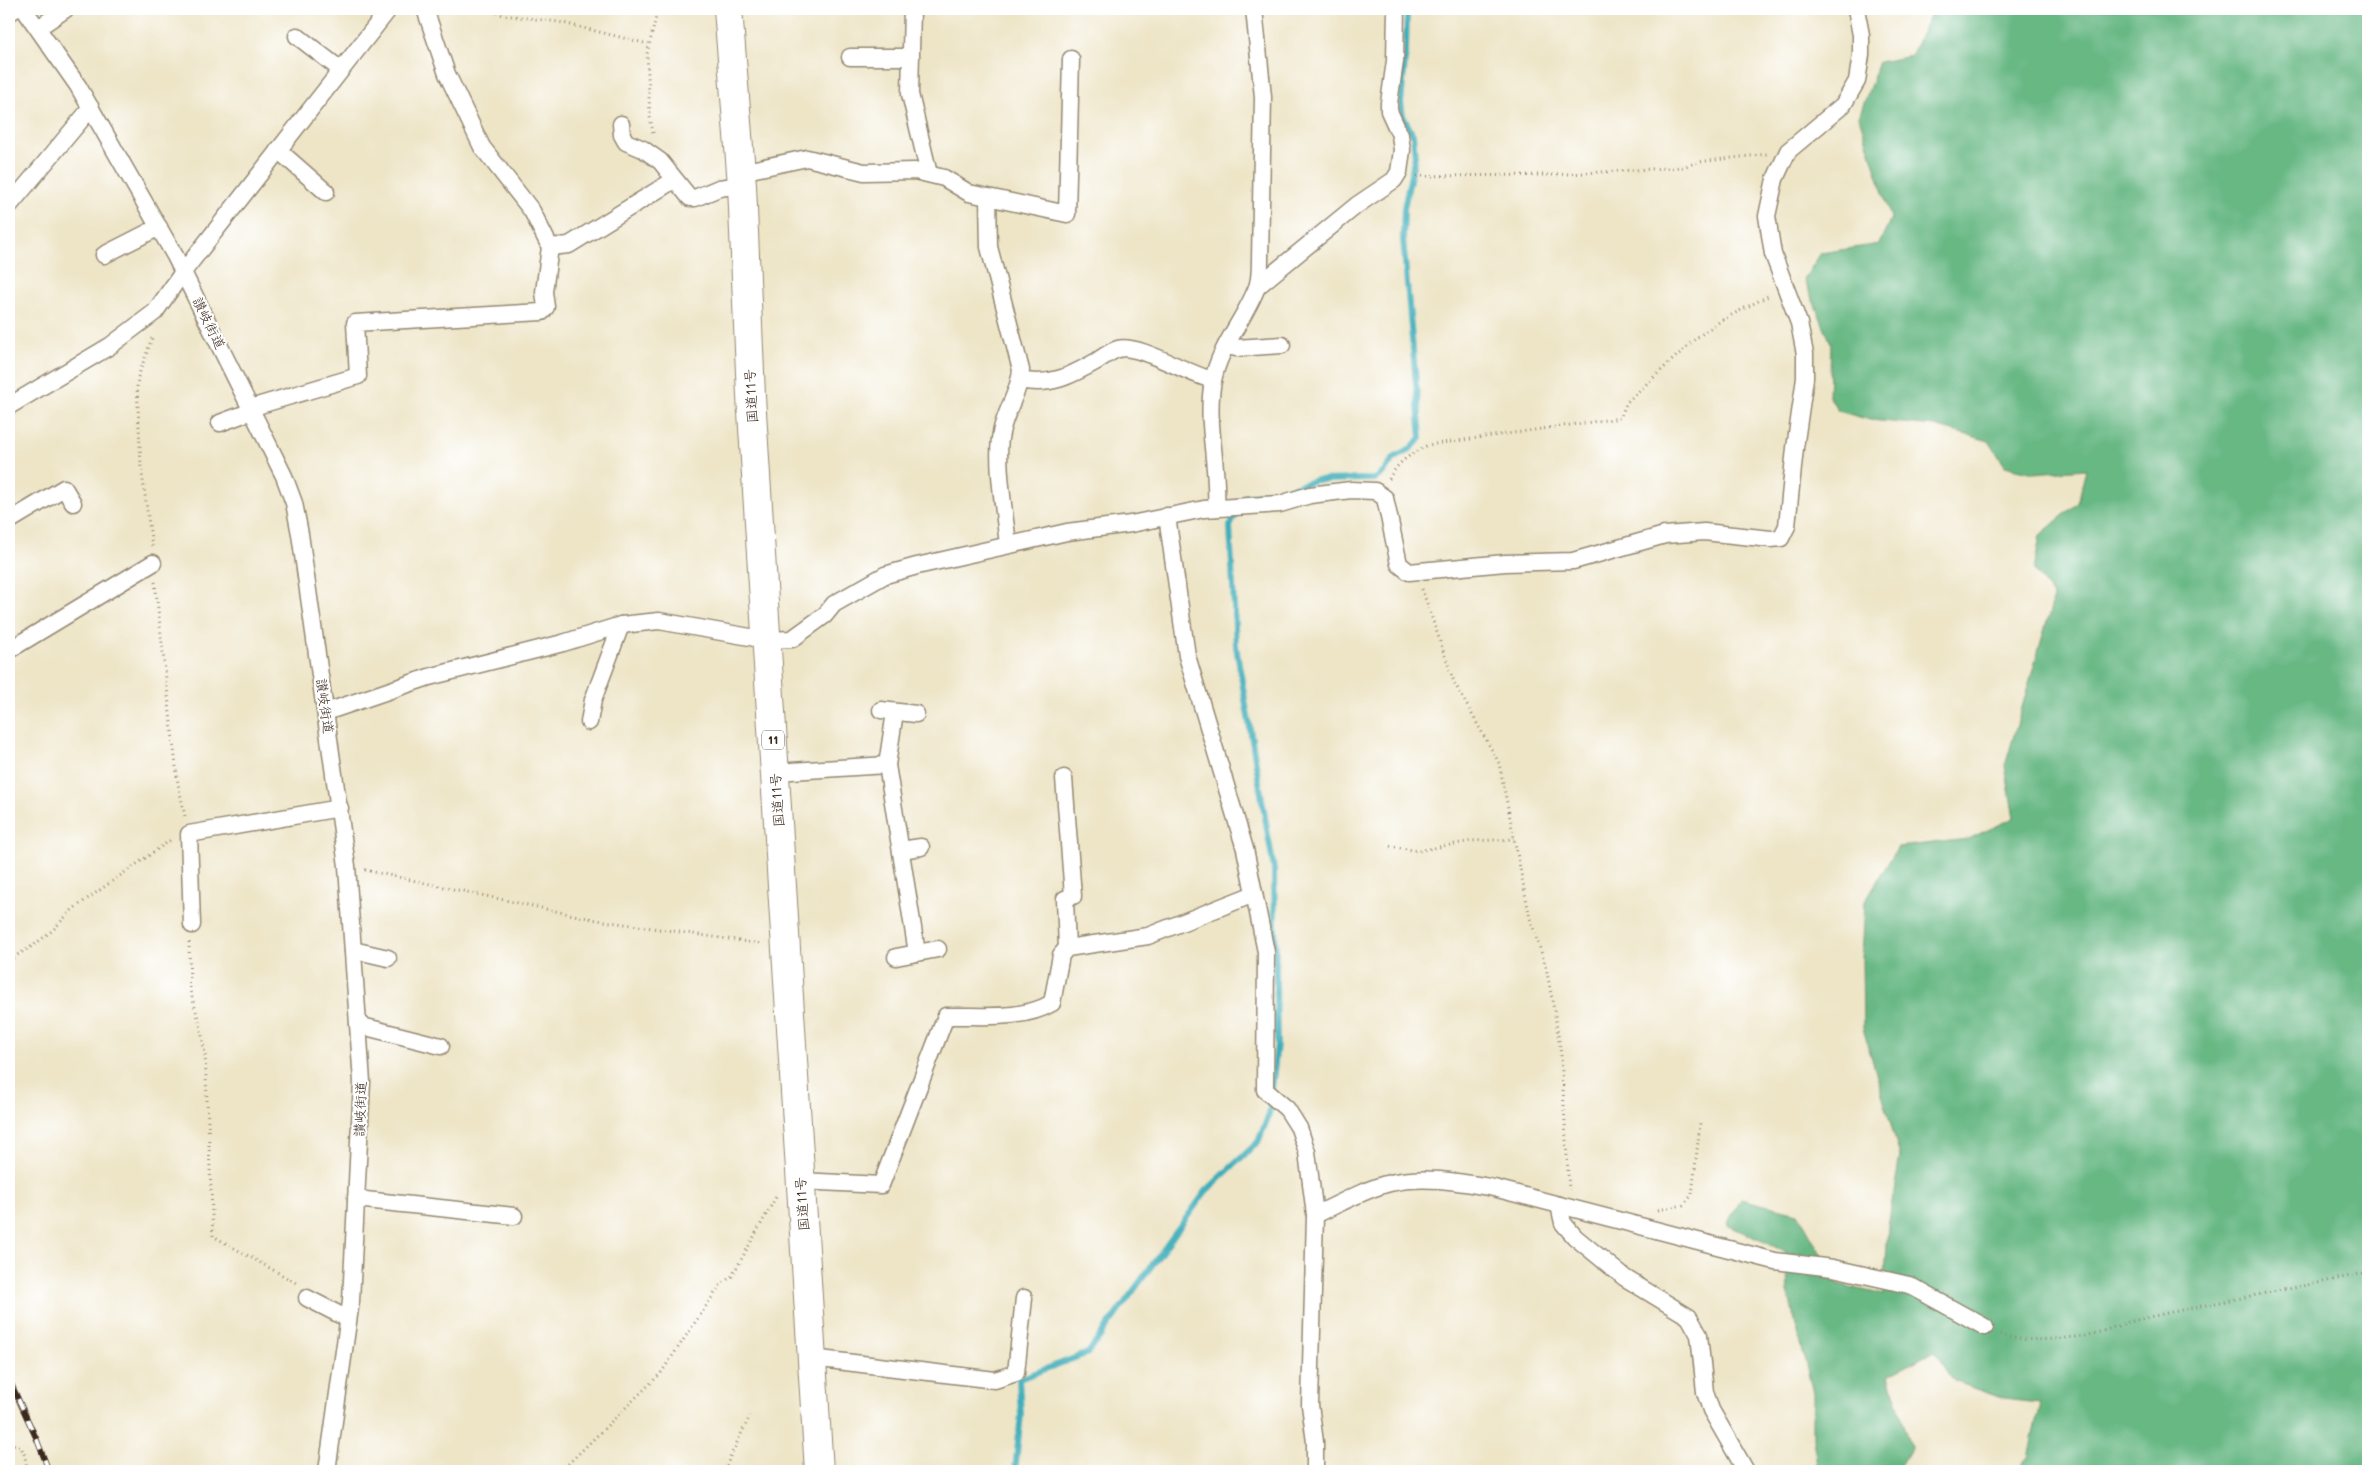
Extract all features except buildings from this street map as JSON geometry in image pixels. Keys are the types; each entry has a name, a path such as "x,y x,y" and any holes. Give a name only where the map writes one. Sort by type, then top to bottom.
{"highway":[{"name":"国道11号","path":"728,9 741,178 766,640 819,1471"}],"street":[{"path":"9,13 15,9"},
{"name":"讃岐街道","path":"24,9 91,108 184,272 284,476 294,503 347,866 362,1082 348,1319 327,1471"},
{"path":"38,28 66,9"},
{"path":"9,406 110,346 155,312 278,150 389,9"},
{"path":"220,423 251,410 358,376 354,323 542,312 546,307 544,292 550,247 532,211 482,147 447,74 425,9"},
{"path":"912,9 910,94 929,174"},
{"path":"1254,9 1263,97 1258,286"},
{"path":"1216,508 1218,485 1211,417 1213,380 1226,346 1258,286 1357,205 1394,180 1399,172 1402,150 1400,135 1390,111 1389,103 1395,61 1396,9"},
{"path":"326,712 429,677 563,644 621,625 659,621 766,640 792,639 825,615 834,604 885,575 916,566 1067,532 1131,524 1216,508 1280,504 1310,496 1351,490 1374,491 1385,498 1399,564 1409,572 1505,563 1573,561 1665,535 1704,532 1771,539 1781,538 1787,526 1805,378 1805,354 1799,323 1771,247 1767,216 1775,179 1788,151 1843,105 1857,81 1861,55 1861,35 1856,9"},
{"path":"297,36 341,70"},
{"path":"850,57 911,57"},
{"path":"621,124 622,135 626,142 643,149 660,161 690,198 695,198 741,178 807,158 864,172 915,171 929,174 944,178 969,193 1066,214 1071,58"},
{"path":"9,206 91,108"},
{"path":"278,150 326,192"},
{"path":"550,247 568,246 674,180"},
{"path":"988,197 989,247 1021,370 1021,380 1007,410 1000,434 1008,545"},
{"path":"104,255 159,227"},
{"path":"1226,346 1236,348 1282,345"},
{"path":"1021,380 1037,384 1069,376 1118,349 1136,350 1200,378 1213,380"},
{"path":"9,521 64,488 73,504"},
{"path":"1167,516 1187,656 1245,849 1266,952 1265,1090 1287,1109 1299,1128 1307,1152 1315,1215 1310,1405 1315,1442 1315,1471"},
{"path":"9,650 153,563"},
{"path":"589,722 593,700 621,625"},
{"path":"916,714 888,711 887,765 917,953"},
{"path":"775,772 887,765"},
{"path":"1064,778 1073,896 1065,899 1067,948"},
{"path":"192,925 189,834 340,808"},
{"path":"901,850 921,847"},
{"path":"800,1180 881,1185 946,1016 1019,1015 1038,1011 1052,1003 1061,955 1067,948 1148,936 1254,894"},
{"path":"896,957 938,949"},
{"path":"353,950 388,958"},
{"path":"358,1025 440,1046"},
{"path":"1315,1215 1390,1183 1420,1180 1451,1180 1494,1188 1775,1261 1833,1268 1909,1285 1985,1327"},
{"path":"356,1199 514,1216"},
{"path":"1565,1206 1563,1223 1575,1237 1625,1278 1689,1317 1699,1335 1704,1392 1711,1410 1746,1471"},
{"path":"307,1298 348,1319"},
{"path":"812,1358 995,1380 1016,1373 1024,1298"}],"path":[{"path":"487,9 503,15 559,22 648,44"},
{"path":"658,9 648,44 650,117 660,161"},
{"path":"1399,172 1420,176 1552,175 1683,167 1698,162 1788,151"},
{"path":"1381,496 1395,466 1404,458 1428,445 1620,418 1627,402 1695,339 1722,320 1772,294 1783,281"},
{"path":"1416,571 1450,673 1499,763 1530,918 1546,967 1561,1055 1565,1206"},
{"path":"9,960 54,930 73,909 168,840 189,834"},
{"path":"1390,846 1418,851 1471,842 1514,839"},
{"path":"347,866 597,920 786,946"},
{"path":"192,925 189,933 190,991 200,1024 205,1054 213,1236 304,1288 307,1298"},
{"path":"1620,1221 1644,1212 1683,1205 1692,1195 1700,1123"},
{"path":"560,1471 661,1373 721,1284 732,1276 786,1180 800,1180"},
{"path":"1985,1327 2006,1337 2038,1339 2084,1336 2143,1318 2300,1288 2368,1272"},
{"path":"726,1471 729,1459 750,1416"},
{"path":"9,1443 21,1447 25,1456 27,1471"}],"green space":[{"path":"1933,9 2368,9 2368,1471 2015,1471 2028,1457 2040,1403 2003,1399 1954,1381 1934,1351 1889,1376 1911,1447 1897,1471 1818,1471 1813,1439 1813,1393 1788,1292 1786,1252 1727,1225 1740,1199 1798,1213 1838,1284 1884,1295 1888,1226 1900,1156 1863,1028 1862,958 1865,901 1898,847 1968,839 2014,818 2005,766 2054,597 2034,570 2040,535 2078,503 2086,469 2033,473 2005,466 1989,441 1935,426 1870,420 1838,411 1829,396 1831,343 1804,279 1821,253 1879,244 1891,218 1859,117 1879,62 1911,56"}],"waterway":[{"path":"1015,1471 1021,1415 1019,1379 1088,1353 1206,1191 1258,1142 1269,1115 1277,1044 1274,870 1236,646 1230,526 1245,497 1284,490 1316,480 1375,479 1384,472 1394,458 1409,450 1421,438 1403,239 1404,208 1415,156 1413,135 1403,116 1401,103 1406,50 1407,9"}],"railway":[{"path":"9,1379 49,1471"}]}
